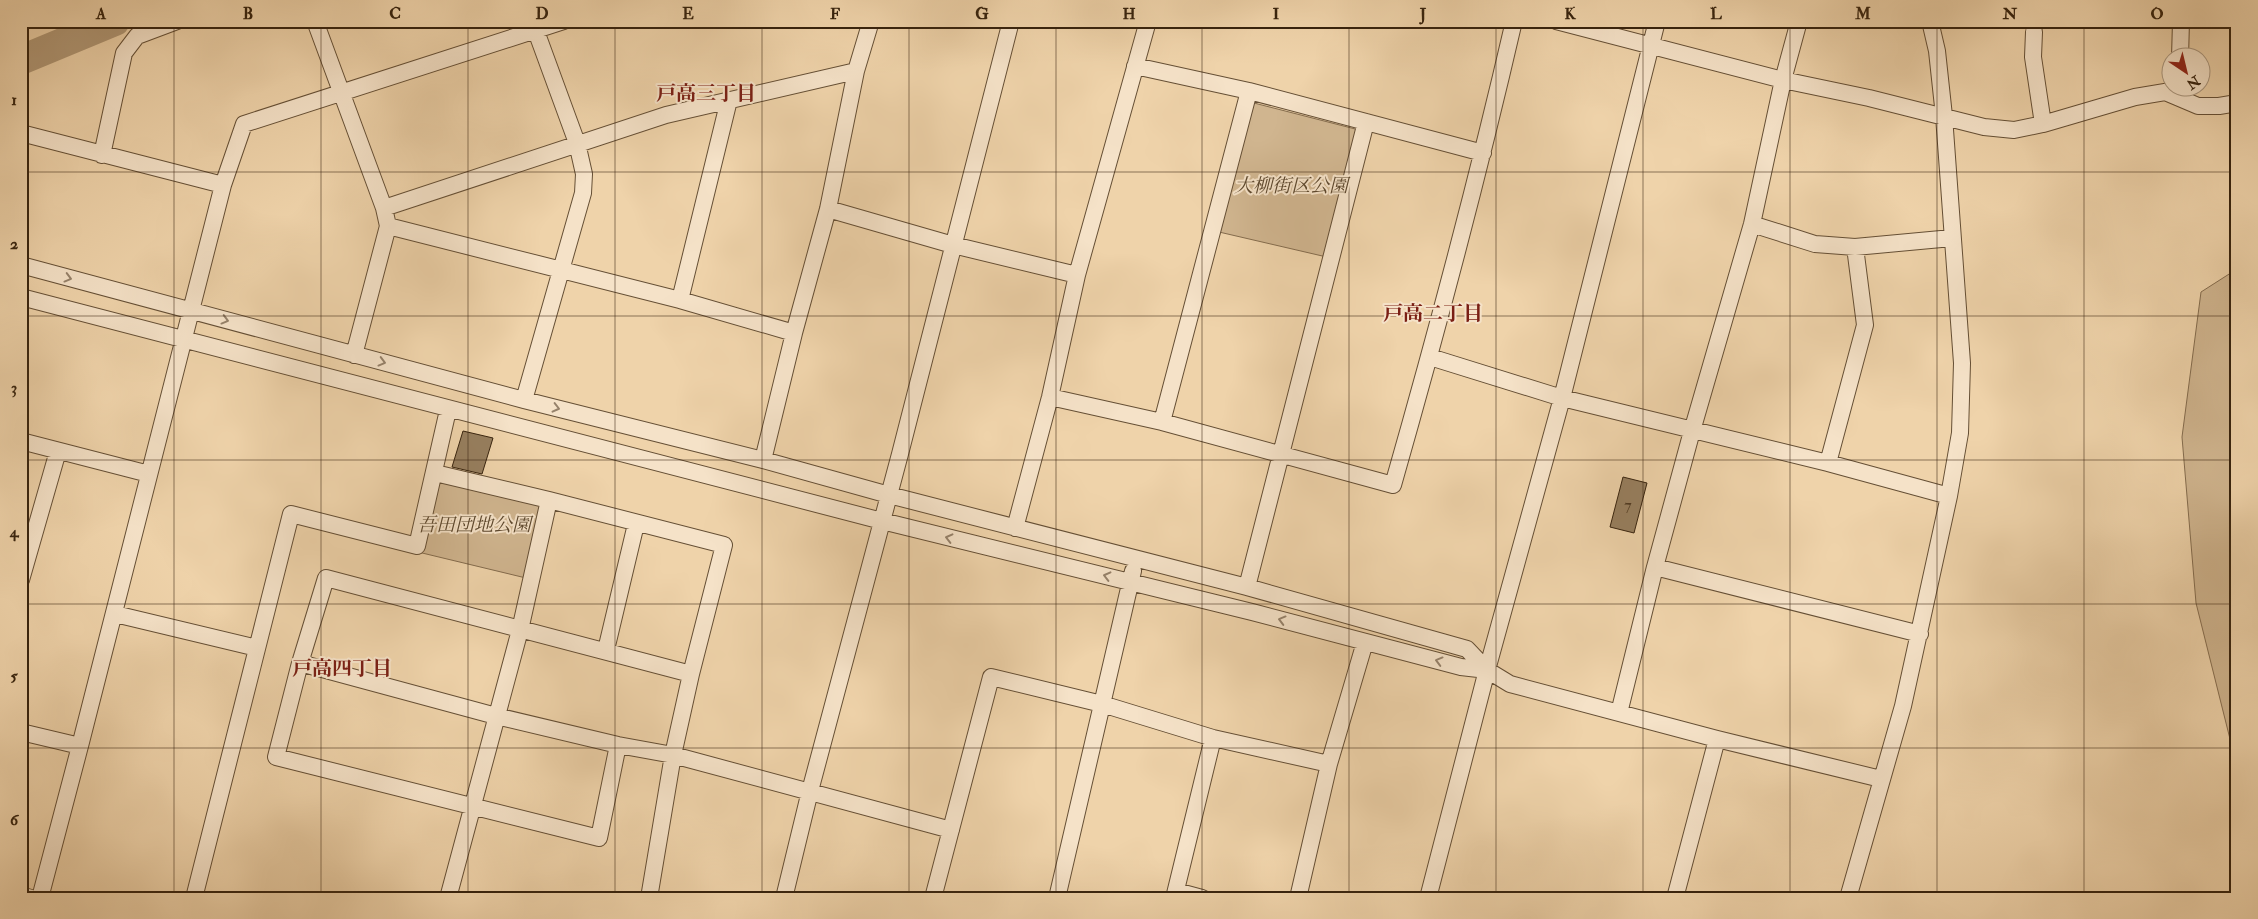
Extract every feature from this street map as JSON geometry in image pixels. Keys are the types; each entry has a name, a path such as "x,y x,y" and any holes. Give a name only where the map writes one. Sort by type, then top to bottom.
{"street":[{"path":"102,155 124,53 137,36 176,21"},
{"path":"315,21 384,208 388,226 354,355"},
{"path":"40,898 115,614 223,184 244,124 564,21"},
{"path":"763,460 794,333 828,209 856,71 872,21"},
{"path":"784,898 810,791 889,496 1011,21"},
{"path":"1015,528 1050,397 1077,275 1148,21"},
{"path":"1050,397 1162,422 1393,485 1430,357 1483,153 1514,21"},
{"path":"1556,21 1783,80 1944,116 1984,127 2014,130 2044,124 2135,97 2160,93"},
{"path":"1428,898 1487,670 1562,398 1657,21"},
{"path":"1619,713 1655,567 1692,430 1752,224 1783,80 1799,21"},
{"path":"1848,898 1903,706 1949,496 1960,433 1962,362 1944,116 1937,51 1930,21"},
{"path":"2180,48 2181,21"},
{"path":"524,400 583,193 584,174 577,143 536,31"},
{"path":"2034,32 2032,57 2044,124"},
{"path":"1136,66 1249,91 1483,153"},
{"path":"384,208 666,115 856,71"},
{"path":"1162,422 1249,91"},
{"path":"2187,98 2198,106 2219,106 2237,103"},
{"path":"680,300 729,100"},
{"path":"1247,587 1366,122"},
{"path":"21,133 102,155 223,184"},
{"path":"828,209 953,245 1077,275"},
{"path":"1752,224 1815,244 1855,247 1952,238"},
{"path":"388,226 680,300 794,333"},
{"path":"1828,463 1864,325 1855,247"},
{"path":"21,265 524,400 763,460 889,496 1247,587 1467,649 1487,670 1510,684 1717,739 1881,779"},
{"path":"21,297 184,338 448,410 882,521 1131,582 1461,667 1487,670"},
{"path":"1430,357 1562,398 1828,463 1949,496"},
{"path":"194,898 291,514 417,546 448,410"},
{"path":"21,441 149,474"},
{"path":"21,580 58,451"},
{"path":"435,473 724,545 691,674 673,755 649,898"},
{"path":"448,898 471,806 520,630 548,500"},
{"path":"606,650 636,524"},
{"path":"1057,898 1136,559"},
{"path":"1655,567 1920,634"},
{"path":"618,745 599,838 276,757 300,663 326,578 520,630 606,650 691,674"},
{"path":"115,614 257,648"},
{"path":"1298,898 1329,764 1366,642"},
{"path":"300,663 496,716 618,745 673,755 951,830"},
{"path":"933,898 991,677 1102,704 1214,738 1329,764"},
{"path":"21,732 80,746"},
{"path":"1202,898 1175,894 1214,738"},
{"path":"1675,898 1717,739"},
{"path":"21,895 31,898"}],"green space":[{"name":"大柳街区公園","path":"1254,103 1363,131 1331,258 1219,232"},
{"path":"2237,269 2237,767 2196,603 2182,437 2201,292"},
{"name":"吾田団地公園","path":"439,474 543,504 526,578 418,552"},
{"path":"2237,770 2237,898 2229,898"}],"building":[{"path":"463,431 493,438 482,474 452,467"},
{"path":"1623,477 1647,483 1634,533 1610,527"}],"waterway":[{"path":"21,60 115,21"}],"district":[{"name":"戸高三丁目","path":"706,93"},
{"name":"戸高二丁目","path":"1433,313"},
{"name":"戸高四丁目","path":"342,668"}]}
